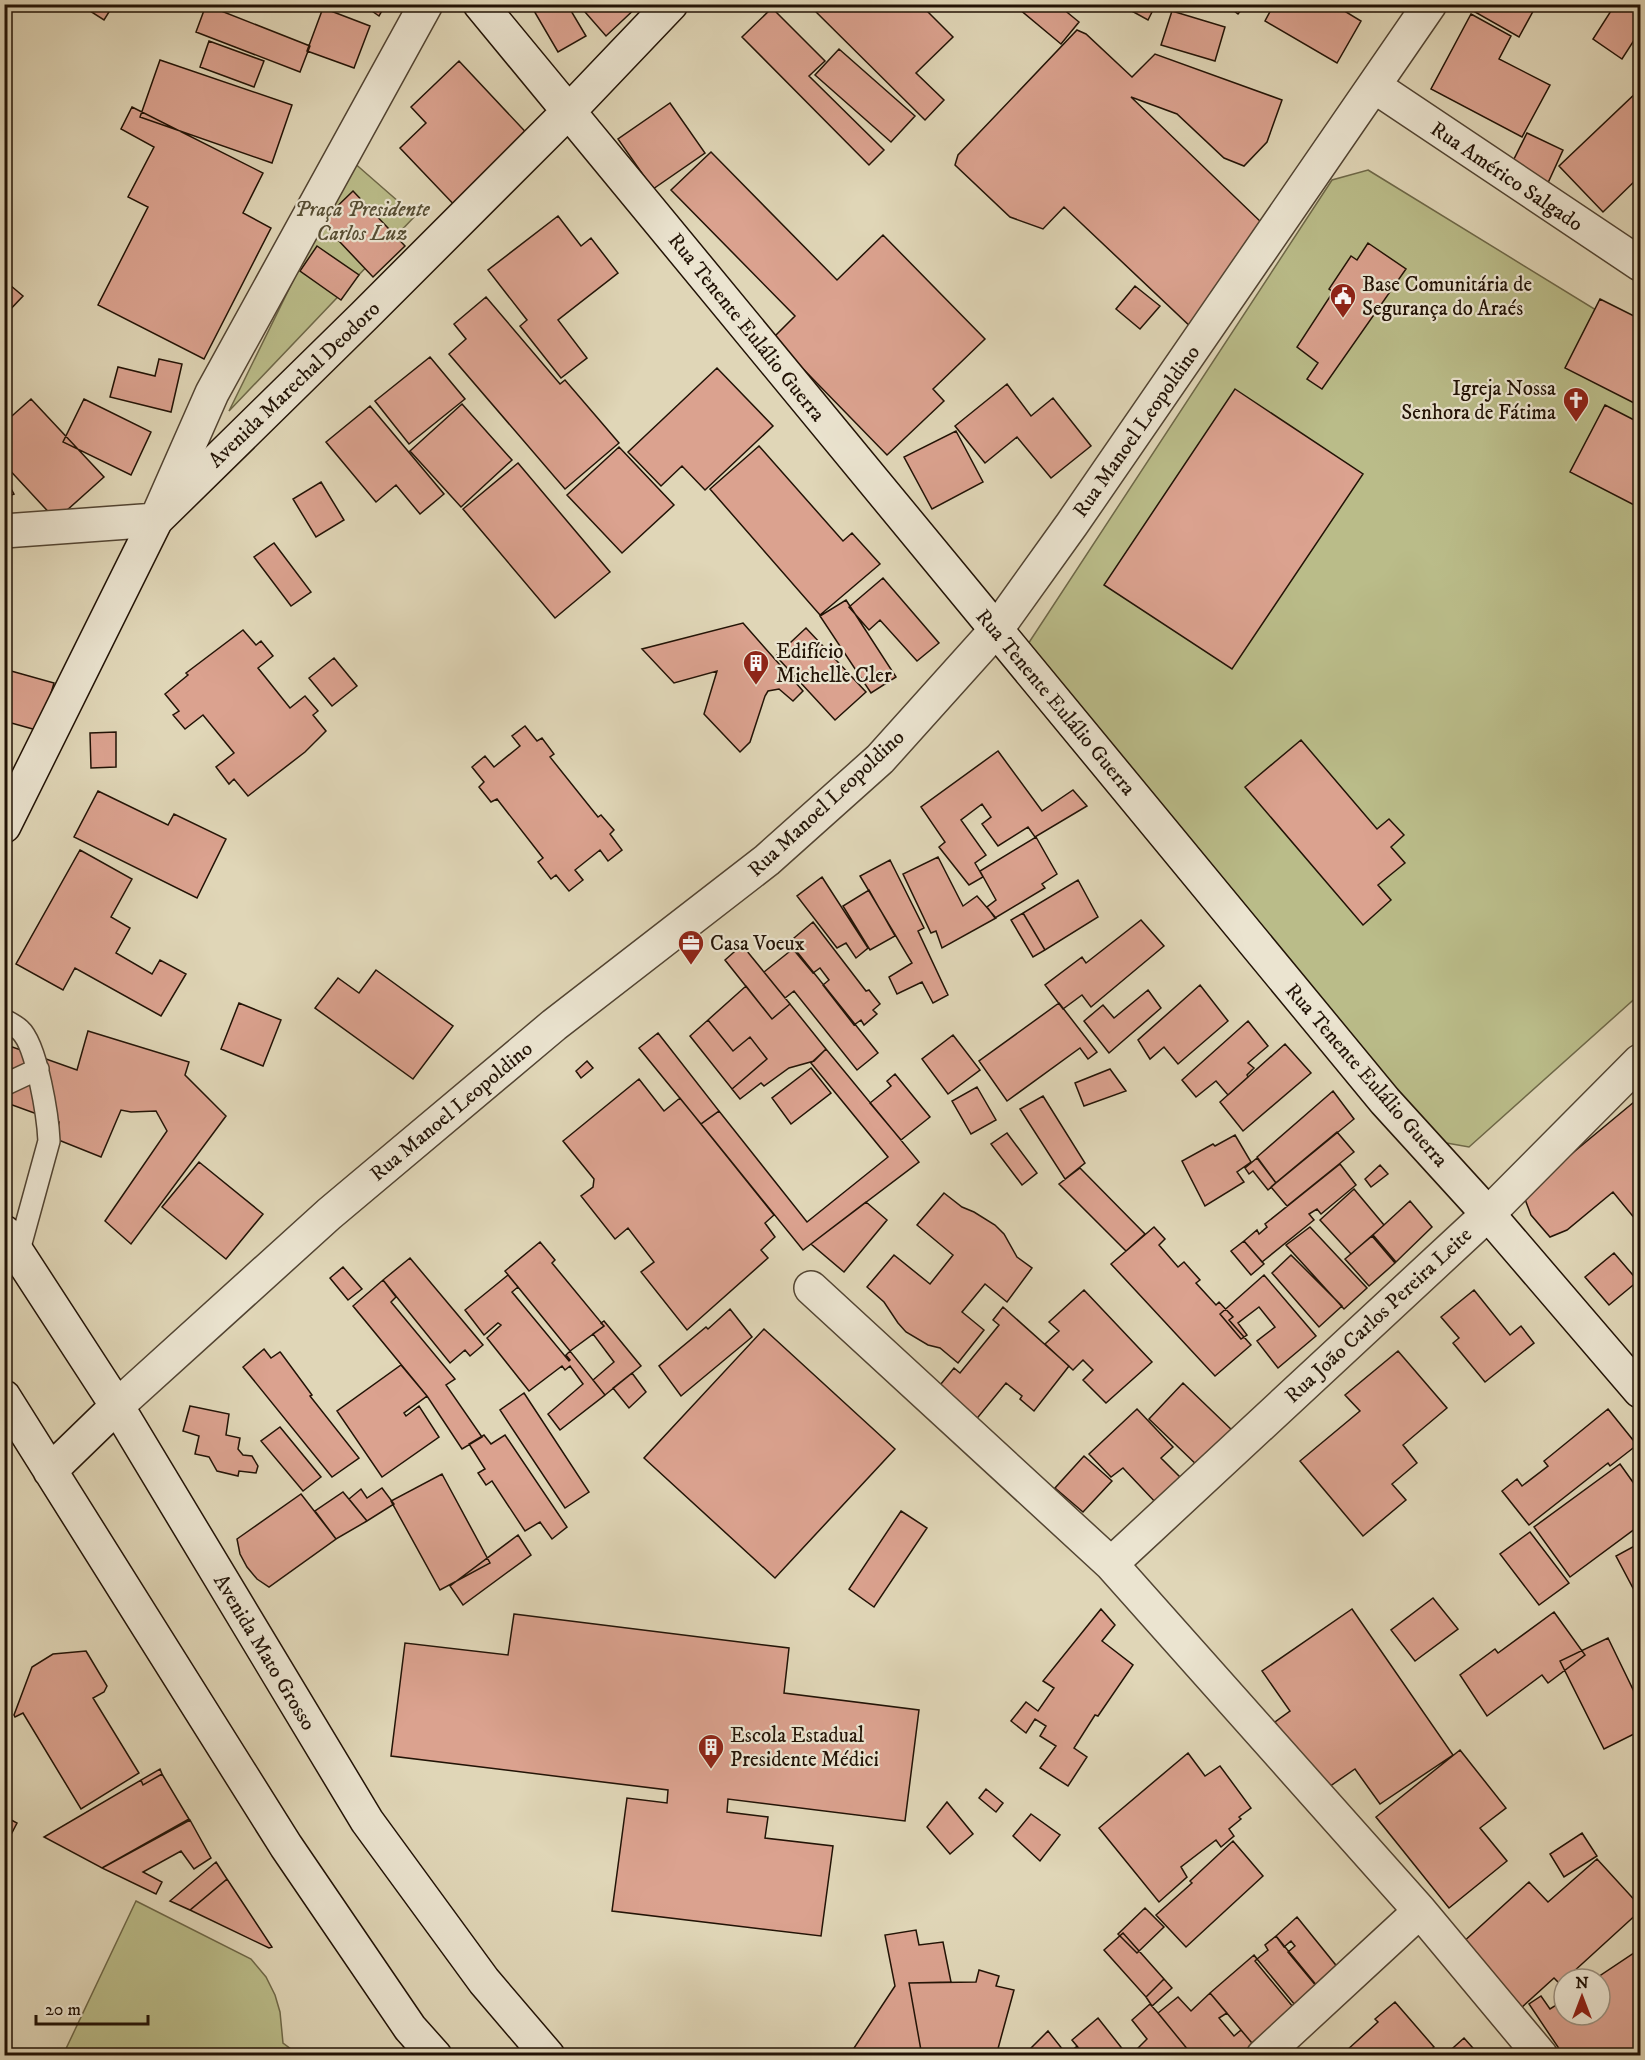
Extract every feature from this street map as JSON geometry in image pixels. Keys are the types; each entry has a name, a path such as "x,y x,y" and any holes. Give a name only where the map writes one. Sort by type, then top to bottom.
{"street":[{"path":"4,531 156,520 213,393 426,4"},
{"name":"Rua Tenente Eulálio Guerra","path":"480,4 1385,1101 1488,1214 1641,1391"},
{"name":"Avenida Marechal Deodoro","path":"4,826 156,520 569,111 671,4"},
{"name":"Rua Manoel Leopoldino","path":"50,1471 117,1406 329,1214 554,1024 767,860 879,759 996,630 1072,524 1430,4"},
{"name":"Rua Américo Salgado","path":"1374,86 1637,257"},
{"name":"Rua João Carlos Pereira Leite","path":"1111,1564 1488,1214 1641,1061"},
{"name":"Avenida Mato Grosso","path":"11,1243 117,1406 367,1821 484,1981 548,2055"},
{"path":"811,1288 1111,1564 1420,1911 1541,2055"},
{"path":"4,1397 286,1846 410,2028 435,2055"},
{"path":"1263,2055 1420,1911"}],"lane":[{"path":"4,1020 22,1031 38,1070 49,1122 49,1141 11,1243"},
{"path":"4,1085 38,1070"}],"green space":[{"name":"Praça Presidente Carlos Luz","path":"352,161 415,216 229,411"},
{"path":"1368,170 1640,337 1640,994 1469,1147 1424,1139 1028,644 1332,180"},
{"path":"136,1901 251,1959 266,1977 275,1995 280,2012 283,2043 299,2055 63,2055"}],"building":[{"path":"79,4 114,4 104,20"},
{"path":"362,4 386,4 379,16"},
{"path":"530,4 567,4 586,36 558,52"},
{"path":"578,4 640,4 606,36"},
{"path":"808,4 920,4 953,37 916,73 944,100 925,120"},
{"path":"1013,4 1057,4 1079,22 1061,44"},
{"path":"1119,4 1156,4 1148,20"},
{"path":"1225,4 1246,4 1238,14"},
{"path":"1274,4 1333,4 1361,21 1337,63 1265,21"},
{"path":"1480,4 1537,4 1519,37 1475,12"},
{"path":"1602,4 1640,4 1640,31 1622,59 1593,39 1611,11"},
{"path":"206,5 310,46 300,72 196,32"},
{"path":"323,8 370,26 354,68 307,51"},
{"path":"772,8 825,61 809,76 884,150 869,165 742,37"},
{"path":"1172,11 1225,27 1215,61 1161,45"},
{"path":"1471,14 1511,36 1499,59 1550,85 1522,137 1431,89"},
{"path":"1077,30 1086,34 1132,77 1155,54 1282,100 1267,142 1244,166 1224,158 1177,114 1131,97 1262,223 1192,328 1064,207 1043,229 1010,217 955,165 958,155"},
{"path":"209,41 264,61 254,87 200,67"},
{"path":"839,49 915,116 891,142 815,75"},
{"path":"160,60 292,105 272,163 140,117"},
{"path":"459,61 535,142 461,212 400,148 426,123 411,107"},
{"path":"1638,91 1640,94 1640,176 1603,212 1559,166"},
{"path":"670,103 705,153 653,189 618,139"},
{"path":"132,107 263,173 243,213 271,228 204,359 98,305 148,207 128,197 154,147 121,129"},
{"path":"1527,133 1563,150 1547,185 1510,167"},
{"path":"711,152 837,280 883,235 985,339 933,389 944,401 887,455 773,338 795,316 671,190"},
{"path":"353,191 405,246 373,277 321,222"},
{"path":"558,216 581,246 591,238 618,273 558,320 587,358 561,378 520,326 527,320 488,270"},
{"name":"Base Comunitária de Segurança do Araés","path":"1368,243 1406,269 1322,389 1307,379 1318,363 1297,347 1333,292 1329,289 1351,256 1357,260"},
{"path":"317,246 359,275 341,300 300,271"},
{"path":"4,280 23,296 4,316"},
{"path":"1135,286 1160,306 1140,329 1116,309"},
{"path":"486,297 560,384 565,380 619,443 565,489 449,354 466,339 454,324"},
{"path":"1600,299 1640,319 1640,406 1565,368"},
{"path":"430,357 465,399 409,444 375,401"},
{"path":"159,359 182,364 171,412 110,397 118,367 155,376"},
{"path":"717,368 773,426 705,490 682,466 661,486 628,452"},
{"path":"1007,384 1031,416 1053,398 1091,446 1051,478 1017,437 985,463 955,426"},
{"path":"1235,389 1363,474 1232,669 1104,585"},
{"path":"31,399 104,477 56,520 4,464 4,423"},
{"path":"84,399 151,432 131,475 63,442"},
{"path":"462,404 512,460 461,507 410,451"},
{"path":"1605,405 1640,423 1640,508 1570,472"},
{"path":"370,406 444,494 420,514 396,485 376,502 326,442"},
{"path":"956,431 983,482 932,509 904,457"},
{"path":"759,446 843,541 852,533 880,564 820,615 710,489"},
{"path":"619,447 674,505 622,553 567,495"},
{"path":"518,463 610,572 555,618 463,509"},
{"path":"4,476 14,494 4,498"},
{"path":"321,482 344,520 316,537 293,499"},
{"path":"274,543 311,592 291,606 254,557"},
{"path":"883,578 939,643 917,661 880,620 869,630 849,607"},
{"path":"846,600 896,677 871,693 820,616"},
{"name":"Edifício Michelle Cler","path":"743,623 803,691 793,701 779,689 768,691 750,742 740,752 704,714 717,671 674,683 642,649"},
{"path":"806,628 866,692 835,720 776,656"},
{"path":"243,630 256,645 261,641 273,656 258,668 290,708 305,696 318,711 313,715 326,731 305,752 248,796 234,779 229,784 216,767 234,753 203,715 185,729 173,715 179,711 165,694 188,675 186,673"},
{"path":"334,658 357,686 332,706 309,678"},
{"path":"4,669 54,683 40,731 4,721"},
{"path":"525,726 537,741 542,738 554,754 550,757 598,817 601,815 614,830 610,834 622,850 608,861 600,850 575,870 583,880 569,891 556,875 551,879 538,862 543,858 497,799 491,802 479,787 484,782 472,767 485,756 494,767 520,746 512,736"},
{"path":"116,732 116,767 91,768 90,733"},
{"path":"1301,740 1377,829 1389,819 1404,835 1391,847 1405,863 1378,885 1391,900 1363,925 1245,787"},
{"path":"998,751 1042,811 1073,790 1087,806 1035,837 1028,827 998,846 982,824 991,817 982,804 961,820 986,855 975,863 983,877 969,885 939,847 945,842 921,807"},
{"path":"98,791 168,825 174,814 226,839 197,898 74,837"},
{"path":"1036,837 1057,874 1042,884 1045,888 995,918 987,907 996,900 980,871"},
{"path":"80,850 132,879 111,917 130,928 116,953 152,974 160,960 186,974 161,1016 75,968 63,990 16,964"},
{"path":"938,857 963,906 977,896 996,918 942,948 936,931 931,933 903,874"},
{"path":"890,860 924,928 918,931 948,995 933,1003 922,982 897,994 889,977 912,963 860,876"},
{"path":"822,877 868,948 856,958 846,943 837,948 797,896"},
{"path":"1078,880 1098,917 1045,950 1023,913"},
{"path":"869,890 895,936 870,950 843,906"},
{"path":"1023,913 1045,950 1033,957 1011,920"},
{"path":"1141,920 1164,946 1091,1007 1082,995 1063,1009 1045,985 1082,957 1086,963"},
{"path":"813,922 866,991 869,990 880,1004 873,1010 877,1014 864,1025 861,1020 854,1025 823,985 829,980 820,968 813,973 788,943"},
{"path":"742,945 790,1004 772,1019 725,960"},
{"path":"794,948 878,1053 857,1070 794,991 785,998 764,972"},
{"path":"376,970 453,1026 413,1079 315,1008 338,978 359,993"},
{"path":"1200,985 1228,1021 1178,1064 1164,1047 1150,1059 1138,1040"},
{"path":"746,986 772,1019 790,1004 826,1049 814,1061 789,1068 764,1086 761,1083 740,1099 732,1089 767,1059 750,1037 733,1051 708,1020"},
{"path":"1148,990 1161,1008 1109,1053 1084,1021 1103,1005 1114,1018"},
{"path":"239,1003 281,1020 263,1066 221,1049"},
{"path":"1059,1003 1097,1052 1088,1059 1080,1048 1007,1101 979,1061"},
{"path":"708,1020 733,1051 750,1037 767,1059 732,1089 690,1036"},
{"path":"1248,1021 1268,1046 1248,1063 1254,1068 1247,1075 1248,1077 1228,1095 1216,1081 1196,1097 1182,1080"},
{"path":"88,1031 189,1062 185,1075 226,1116 131,1244 105,1221 167,1131 156,1111 121,1110 101,1157 56,1139 59,1122 4,1102 4,1044 77,1070"},
{"path":"658,1033 719,1111 701,1124 639,1048"},
{"path":"953,1035 980,1070 948,1094 922,1059"},
{"path":"1285,1044 1311,1073 1243,1131 1220,1102"},
{"path":"826,1049 919,1162 803,1250 701,1124 719,1111 807,1222 888,1157 811,1063"},
{"path":"587,1061 593,1068 581,1078 576,1071"},
{"path":"811,1068 831,1093 791,1124 772,1098"},
{"path":"1110,1069 1126,1091 1084,1106 1075,1083"},
{"path":"895,1074 930,1117 901,1140 870,1103 891,1086 887,1081"},
{"path":"639,1079 664,1111 680,1098 774,1215 765,1223 775,1237 761,1250 768,1258 687,1330 641,1272 654,1262 628,1228 615,1239 581,1196 593,1187 594,1179 563,1141"},
{"path":"977,1087 996,1120 971,1134 952,1101"},
{"path":"1333,1091 1354,1119 1276,1183 1257,1157"},
{"path":"1043,1096 1085,1163 1065,1179 1020,1109"},
{"path":"1640,1097 1640,1225 1613,1192 1567,1230 1550,1237 1531,1215 1523,1194"},
{"path":"1337,1132 1354,1152 1287,1206 1271,1187"},
{"path":"1007,1133 1037,1173 1022,1185 991,1144"},
{"path":"1235,1135 1251,1162 1237,1172 1244,1182 1205,1206 1182,1161"},
{"path":"1257,1158 1276,1183 1268,1190 1253,1171 1249,1174 1245,1168"},
{"path":"199,1162 263,1214 226,1259 162,1207"},
{"path":"1340,1164 1356,1185 1321,1214 1317,1209 1309,1214 1314,1220 1262,1262 1244,1241 1257,1230 1259,1234 1267,1227 1265,1224"},
{"path":"1380,1165 1388,1174 1371,1187 1365,1179"},
{"path":"1080,1168 1145,1234 1126,1251 1059,1184"},
{"path":"1354,1189 1384,1225 1351,1254 1320,1220"},
{"path":"944,1193 962,1207 995,1225 1004,1234 1017,1257 1032,1268 1007,1302 985,1284 962,1312 984,1330 958,1363 940,1348 928,1345 906,1332 884,1302 867,1287 894,1255 930,1284 953,1255 917,1225"},
{"path":"1410,1201 1432,1227 1396,1262 1373,1235"},
{"path":"866,1202 887,1220 844,1272 811,1244"},
{"path":"1154,1227 1165,1239 1159,1245 1178,1267 1184,1262 1200,1280 1196,1283 1216,1305 1219,1302 1233,1317 1229,1320 1251,1345 1215,1376 1111,1264"},
{"path":"1310,1227 1367,1288 1344,1309 1286,1245"},
{"path":"1372,1236 1395,1263 1369,1286 1345,1259"},
{"path":"1244,1241 1264,1264 1251,1275 1231,1251"},
{"path":"540,1242 555,1260 552,1263 604,1326 570,1351 505,1271"},
{"path":"1614,1253 1638,1281 1609,1305 1585,1277"},
{"path":"1291,1255 1342,1306 1319,1327 1272,1273"},
{"path":"410,1258 483,1345 470,1356 465,1350 450,1363 383,1280"},
{"path":"343,1267 362,1289 348,1300 330,1278"},
{"path":"508,1275 518,1287 512,1292 569,1361 566,1355 570,1351 605,1395 560,1430 548,1414 583,1384 570,1366 565,1370 562,1366 529,1391 487,1338 501,1325 498,1323 484,1335 465,1310"},
{"path":"1264,1275 1316,1336 1278,1368 1257,1341 1275,1327 1259,1307 1238,1323 1247,1335 1241,1339 1220,1314"},
{"path":"383,1280 396,1297 391,1302 455,1379 446,1385 482,1437 462,1449 427,1396 353,1306"},
{"path":"1084,1290 1152,1362 1106,1403 1083,1380 1093,1370 1083,1360 1073,1370 1045,1344 1059,1331 1049,1322"},
{"path":"1474,1290 1510,1335 1521,1326 1534,1343 1485,1382 1453,1343 1459,1338 1441,1317"},
{"path":"1003,1307 1069,1366 1034,1411 1020,1399 1022,1396 1006,1383 974,1422 936,1390 954,1368 960,1373 999,1325 993,1320"},
{"path":"730,1309 752,1337 681,1396 659,1366 706,1327 708,1329"},
{"path":"604,1321 641,1366 605,1395 593,1380 614,1362 593,1334 604,1326 601,1323"},
{"path":"764,1329 895,1449 775,1578 644,1458"},
{"path":"264,1349 271,1358 281,1353 312,1395 310,1396 359,1458 332,1477 243,1367"},
{"path":"1398,1351 1447,1408 1403,1445 1417,1463 1392,1484 1406,1500 1363,1536 1300,1461 1360,1411 1345,1395"},
{"path":"401,1365 427,1396 404,1413 406,1416 419,1406 439,1437 382,1477 337,1411"},
{"path":"632,1373 646,1392 629,1408 613,1388"},
{"path":"1183,1383 1235,1433 1201,1469 1149,1419"},
{"path":"524,1393 589,1492 565,1508 500,1410"},
{"path":"190,1406 229,1414 226,1435 240,1438 238,1449 243,1455 252,1456 258,1466 256,1473 239,1471 238,1476 217,1471 209,1457 195,1454 199,1436 183,1431"},
{"path":"1137,1409 1173,1447 1161,1458 1184,1481 1158,1505 1123,1468 1111,1477 1089,1454"},
{"path":"1608,1409 1637,1445 1610,1466 1608,1463 1529,1525 1502,1491 1517,1479 1522,1486 1548,1466 1544,1461"},
{"path":"280,1427 321,1477 303,1491 261,1441"},
{"path":"484,1435 491,1444 505,1435 567,1527 552,1539 540,1522 525,1531 492,1481 486,1485 478,1473 485,1469 469,1444"},
{"path":"1084,1456 1112,1481 1083,1512 1055,1488"},
{"path":"1620,1464 1640,1492 1640,1525 1570,1577 1534,1527"},
{"path":"442,1474 490,1563 440,1590 391,1501"},
{"path":"382,1488 394,1504 367,1521 349,1499 361,1489 367,1498"},
{"path":"343,1492 367,1521 336,1539 315,1511"},
{"path":"301,1494 336,1539 269,1587 257,1579 247,1567 240,1554 237,1539"},
{"path":"901,1511 927,1528 874,1607 849,1589"},
{"path":"1530,1532 1569,1583 1539,1605 1500,1554"},
{"path":"518,1535 531,1555 463,1605 450,1586"},
{"path":"1640,1543 1640,1587 1634,1590 1616,1556"},
{"path":"1433,1598 1458,1629 1415,1661 1391,1630"},
{"path":"1101,1609 1115,1625 1102,1641 1133,1665 1098,1716 1095,1715 1074,1748 1087,1757 1068,1786 1040,1768 1056,1746 1040,1736 1046,1726 1035,1719 1026,1733 1011,1721 1026,1702 1038,1711 1054,1688 1043,1681"},
{"path":"1352,1609 1453,1755 1380,1804 1355,1769 1323,1791 1275,1722 1290,1711 1262,1671"},
{"path":"1554,1612 1585,1655 1548,1683 1542,1675 1487,1716 1460,1675 1495,1649 1498,1653"},
{"name":"Escola Estadual Presidente Médici","path":"514,1614 789,1648 784,1693 919,1710 905,1821 728,1799 727,1812 768,1817 765,1838 833,1846 821,1936 612,1911 627,1798 667,1803 668,1790 391,1756 405,1643 508,1655"},
{"path":"1608,1638 1640,1704 1640,1731 1604,1749 1560,1661"},
{"path":"86,1651 107,1686 104,1692 93,1698 139,1773 81,1809 23,1713 15,1717 14,1715 32,1667 53,1654"},
{"path":"1460,1750 1506,1808 1480,1828 1507,1861 1449,1908 1376,1817"},
{"path":"1188,1753 1205,1776 1220,1766 1251,1808 1229,1829 1234,1836 1221,1847 1216,1840 1181,1867 1187,1877 1159,1902 1099,1828"},
{"path":"160,1769 162,1774 143,1785 141,1780"},
{"path":"162,1774 189,1819 102,1868 44,1837 141,1780 143,1785"},
{"path":"986,1789 1003,1803 996,1812 979,1798"},
{"path":"947,1802 973,1834 950,1854 927,1827"},
{"path":"1031,1814 1060,1835 1040,1861 1013,1836"},
{"path":"4,1816 17,1823 4,1848"},
{"path":"190,1820 211,1858 194,1869 181,1851 143,1872 162,1882 156,1894 102,1868"},
{"path":"1582,1833 1597,1856 1564,1877 1550,1854"},
{"path":"1233,1841 1263,1876 1186,1947 1156,1915 1192,1883 1190,1881"},
{"path":"1597,1859 1640,1906 1640,1911 1579,1967 1552,1967 1552,1980 1521,2008 1461,1944 1529,1882 1548,1902"},
{"path":"216,1862 227,1879 190,1910 170,1901"},
{"path":"227,1879 272,1947 269,1948 190,1910"},
{"path":"1145,1908 1164,1927 1137,1953 1118,1934"},
{"path":"1297,1917 1339,1969 1317,1987 1288,1952 1295,1946 1291,1941 1284,1947 1276,1936"},
{"path":"916,1930 919,1945 943,1942 951,1982 909,1983 922,2056 865,2056 854,2048 895,1986 885,1935"},
{"path":"1123,1933 1164,1979 1146,1997 1104,1950"},
{"path":"1276,1936 1322,1992 1300,2011 1257,1959 1268,1950 1265,1945"},
{"path":"1640,1949 1640,2056 1564,2056 1529,2004 1541,1996 1550,2009 1552,2008 1552,2027 1612,2027 1612,1968"},
{"path":"1254,1955 1257,1959 1255,1961 1298,2013 1257,2049 1210,1993"},
{"path":"979,1970 999,1976 996,1986 1014,1990 996,2056 922,2056 909,1983 976,1982"},
{"path":"1164,1979 1172,1988 1152,2006 1146,1997"},
{"path":"1210,1993 1227,2013 1219,2018 1234,2036 1241,2030 1257,2049 1249,2056 1193,2056 1158,2013 1178,1997 1191,2011"},
{"path":"1395,2002 1434,2047 1424,2056 1334,2056 1340,2049 1346,2051 1378,2022 1375,2019"},
{"path":"1150,2004 1193,2056 1137,2056 1134,2052 1147,2039 1132,2020"},
{"path":"1098,2018 1128,2056 1085,2056 1072,2040"},
{"path":"1048,2031 1067,2055 1077,2046 1085,2056 1023,2056"},
{"path":"1464,2038 1480,2056 1444,2056"}],"place":[{"name":"Base Comunitária de Segurança do Araés","path":"1343,319"},
{"name":"Igreja Nossa Senhora de Fátima","path":"1576,423"},
{"name":"Edifício Michelle Cler","path":"756,686"},
{"name":"Casa Voeux","path":"691,966"},
{"name":"Escola Estadual Presidente Médici","path":"711,1770"}]}
